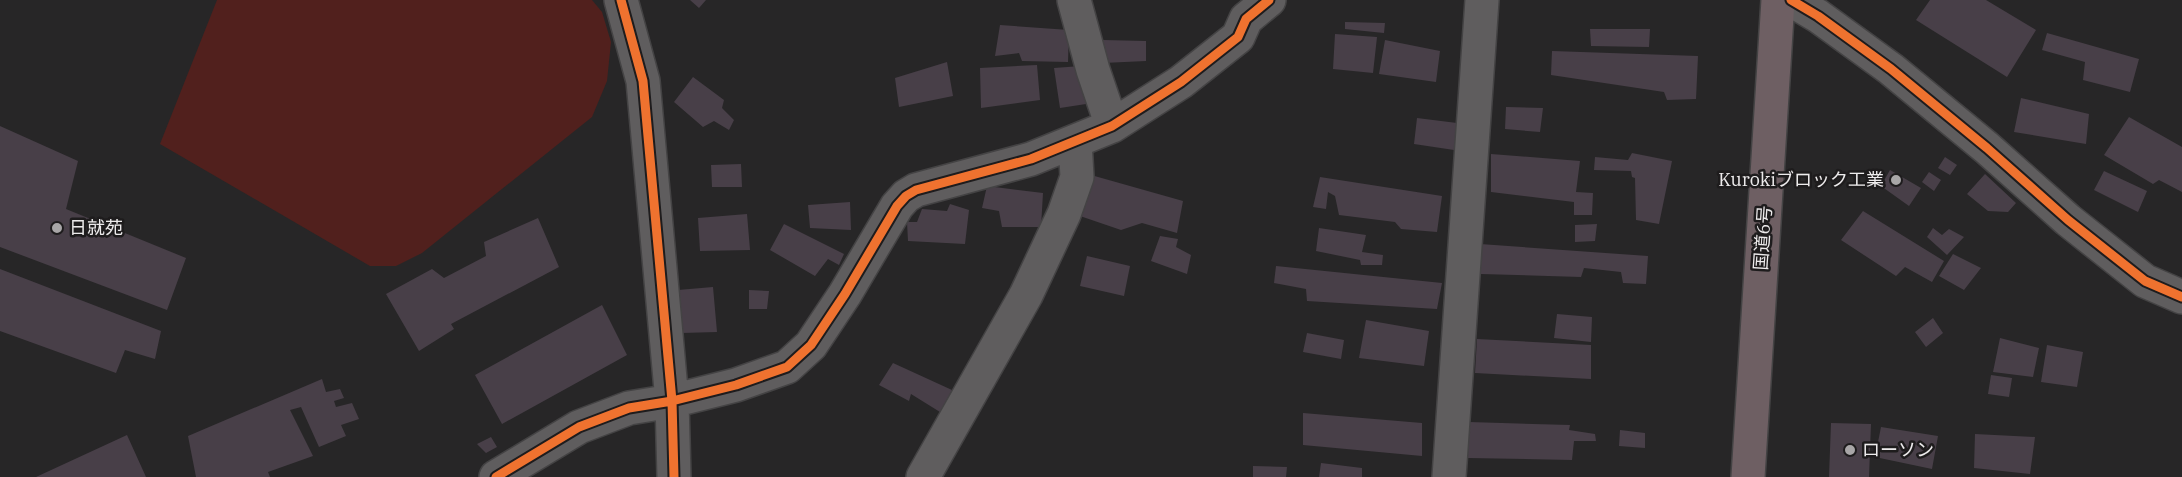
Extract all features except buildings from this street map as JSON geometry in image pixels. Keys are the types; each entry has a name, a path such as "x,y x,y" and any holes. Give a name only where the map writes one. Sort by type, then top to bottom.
{"highway":[{"name":"国道6号","path":"1748,477 1778,0"}],"street":[{"path":"621,0 643,81 672,401 674,477"},
{"path":"1074,0 1093,70 1112,126"},
{"path":"496,477 579,427 629,408 672,401 736,385 787,367 811,345 845,294 897,206 906,196 926,186 1031,159 1112,126 1181,82 1238,37 1246,20 1269,0"},
{"path":"1449,477 1482,0"},
{"path":"1791,0 1818,16 1891,69 1987,148 2068,220 2145,281 2182,297"},
{"path":"923,477 1026,295 1064,213 1077,177 1075,141"}],"shaded area":[{"path":"217,0 592,0 602,12 611,42 607,81 592,117 422,253 396,266 370,266 160,144"}],"cycle path":[{"path":"621,0 643,81 672,401 674,477"},
{"path":"496,477 579,427 629,408 672,401 736,385 787,367 811,345 845,294 897,206 906,196 916,190 1031,159 1112,126 1181,82 1238,37 1246,19 1269,0"},
{"path":"1791,0 1818,16 1891,69 1987,148 2068,220 2145,281 2182,297"}],"place":[{"name":"Kurokiブロック工業","path":"1896,180"},
{"name":"日就苑","path":"57,228"},
{"name":"ローソン","path":"1850,450"}]}
